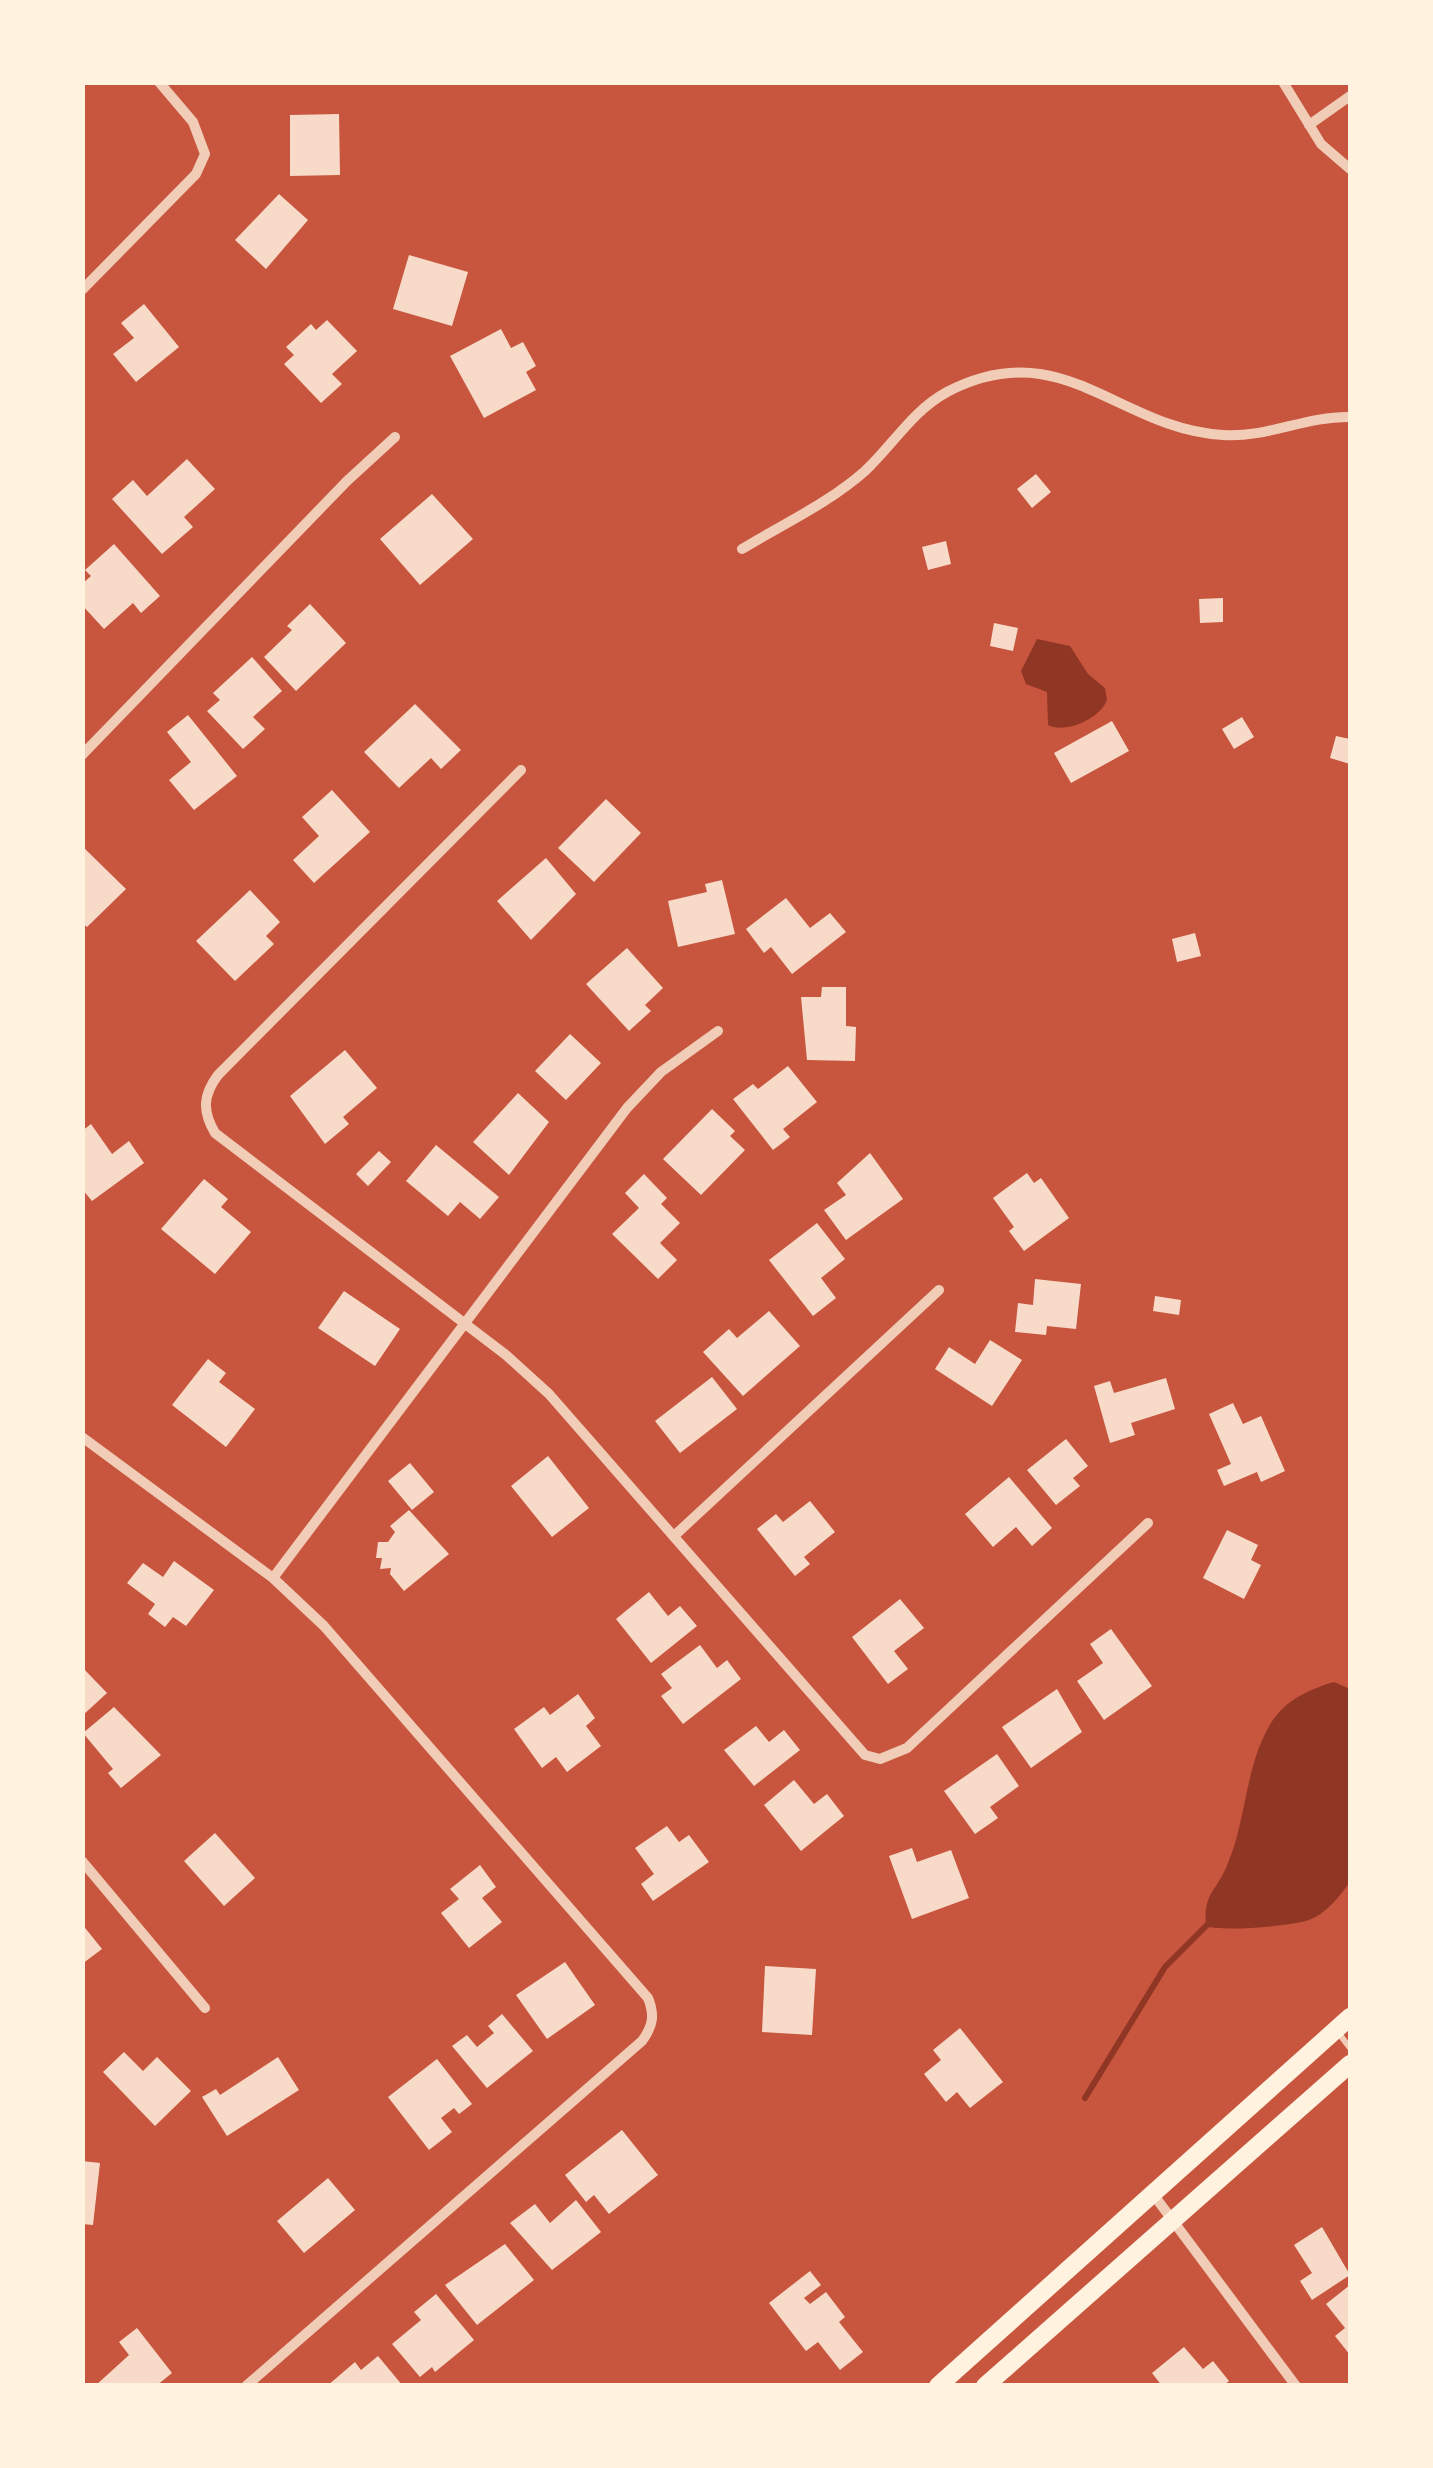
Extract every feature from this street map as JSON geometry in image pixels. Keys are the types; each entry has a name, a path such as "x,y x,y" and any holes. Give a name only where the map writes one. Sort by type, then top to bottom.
{"main road":[{"path":"938,2386 1344,2024"},
{"path":"985,2386 1350,2064"}],"street":[{"path":"82,290 196,174 205,154 193,122 159,82"},
{"path":"1283,82 1321,144 1350,169"},
{"path":"1309,125 1350,96"},
{"path":"742,548 846,486 930,403 990,376 1060,376 1156,420 1221,435 1274,432 1322,418 1350,417"},
{"path":"82,755 347,481 396,437"},
{"path":"522,770 218,1075 206,1096 205,1109 223,1142 464,1324 549,1394 854,1747 880,1759 907,1748 1148,1523"},
{"path":"273,1578 627,1108 661,1072 718,1031"},
{"path":"674,1536 939,1290"},
{"path":"82,1437 273,1578 349,1653 648,1998 653,2020 642,2041 246,2386"},
{"path":"82,1861 205,2008"},
{"path":"1153,2194 1296,2386"}],"lane":[{"path":"1344,2024 1350,2048"}],"shaded area":[{"path":"1037,639 1070,646 1088,674 1105,688 1107,700 1090,719 1063,728 1048,725 1047,692 1026,684 1021,671"},
{"path":"1334,1682 1350,1689 1350,1882 1327,1909 1309,1920 1257,1927 1206,1926 1209,1899 1234,1846 1262,1739 1291,1702"}],"building":[{"path":"339,114 340,175 290,176 290,115"},
{"path":"279,194 308,220 266,269 235,240"},
{"path":"409,255 468,272 452,326 393,309"},
{"path":"144,304 179,347 136,382 113,354 134,338 121,323"},
{"path":"327,320 357,351 332,374 342,384 321,403 284,364 294,355 286,347 311,324 316,330"},
{"path":"501,329 511,348 523,342 536,366 526,372 536,390 484,418 450,356"},
{"path":"187,459 215,489 184,517 193,527 162,554 112,499 133,480 147,496"},
{"path":"1036,474 1051,492 1032,508 1017,489"},
{"path":"432,494 473,539 420,585 380,539"},
{"path":"946,541 951,564 928,570 922,547"},
{"path":"114,544 160,596 141,613 133,603 104,629 82,605 82,584 91,576 85,570"},
{"path":"1223,598 1223,622 1200,623 1199,599"},
{"path":"310,604 346,643 296,691 264,657 292,630 287,626"},
{"path":"994,623 1018,628 1013,651 990,646"},
{"path":"252,657 282,691 253,717 265,729 243,749 207,711 220,700 213,693"},
{"path":"415,704 461,750 441,769 431,758 399,788 364,752"},
{"path":"188,715 237,776 194,810 169,780 191,762 167,732"},
{"path":"1242,717 1254,737 1234,749 1222,729"},
{"path":"1112,721 1129,751 1071,783 1054,753"},
{"path":"1336,736 1350,739 1350,764 1330,758"},
{"path":"332,790 370,832 314,883 293,860 319,836 302,817"},
{"path":"606,799 641,833 594,882 558,848"},
{"path":"82,846 126,889 87,927 82,923"},
{"path":"546,858 576,894 531,940 497,901"},
{"path":"722,880 735,934 678,947 668,901 707,892 705,884"},
{"path":"250,890 280,922 266,936 274,944 235,981 196,941"},
{"path":"786,898 810,928 830,913 846,932 792,974 771,947 764,953 746,929"},
{"path":"1195,933 1201,956 1177,962 1172,939"},
{"path":"627,948 663,988 645,1005 651,1011 629,1031 586,984"},
{"path":"822,987 846,987 846,1026 856,1027 855,1061 807,1060 801,997 821,997"},
{"path":"570,1034 601,1063 566,1100 535,1071"},
{"path":"345,1050 377,1088 343,1117 349,1124 325,1144 290,1096"},
{"path":"788,1066 817,1102 783,1129 790,1137 773,1150 733,1099 753,1084 758,1089"},
{"path":"518,1093 549,1122 509,1175 473,1142"},
{"path":"712,1109 735,1131 730,1136 745,1150 701,1195 663,1159"},
{"path":"91,1124 112,1154 129,1141 144,1163 92,1201 82,1189 82,1131"},
{"path":"436,1145 499,1197 480,1219 460,1202 448,1216 406,1181"},
{"path":"379,1151 391,1162 368,1186 356,1174"},
{"path":"870,1153 903,1199 846,1240 824,1210 846,1195 837,1183"},
{"path":"1027,1173 1034,1183 1041,1178 1069,1218 1024,1251 1009,1231 1014,1227 993,1198"},
{"path":"644,1174 667,1198 661,1204 680,1223 660,1243 677,1260 658,1279 612,1234 639,1208 625,1193"},
{"path":"204,1179 228,1199 221,1207 251,1232 215,1274 161,1229"},
{"path":"817,1223 845,1259 821,1278 836,1298 813,1316 769,1260"},
{"path":"1035,1279 1081,1284 1076,1329 1047,1326 1046,1335 1015,1332 1018,1303 1033,1305"},
{"path":"344,1291 400,1329 375,1366 318,1328"},
{"path":"1155,1296 1181,1300 1179,1315 1153,1311"},
{"path":"769,1311 800,1346 743,1396 703,1352 729,1329 737,1338"},
{"path":"990,1340 1022,1360 992,1406 935,1369 949,1347 975,1364"},
{"path":"208,1359 226,1373 219,1382 255,1409 226,1447 172,1405"},
{"path":"712,1377 737,1409 680,1453 655,1421"},
{"path":"1166,1378 1175,1409 1131,1423 1135,1435 1110,1443 1094,1386 1110,1381 1114,1393"},
{"path":"1233,1403 1243,1424 1261,1416 1285,1471 1261,1482 1257,1472 1224,1486 1217,1470 1231,1464 1209,1414"},
{"path":"1066,1439 1088,1466 1073,1478 1080,1486 1056,1505 1027,1470"},
{"path":"548,1456 589,1508 552,1537 511,1486"},
{"path":"410,1463 434,1492 412,1510 388,1481"},
{"path":"1009,1477 1052,1528 1032,1546 1016,1527 993,1547 965,1514"},
{"path":"810,1501 835,1532 804,1557 810,1564 795,1576 757,1529 776,1514 783,1522"},
{"path":"409,1510 449,1554 404,1591 390,1574 391,1568 380,1569 382,1558 376,1558 378,1542 388,1542 395,1532 390,1526"},
{"path":"1227,1530 1258,1545 1251,1560 1261,1565 1244,1599 1203,1578"},
{"path":"174,1561 214,1590 186,1626 173,1617 165,1627 148,1614 155,1604 127,1583 143,1563 163,1577"},
{"path":"649,1592 668,1616 680,1606 697,1626 651,1663 616,1619"},
{"path":"900,1599 924,1628 894,1651 908,1669 888,1684 852,1637"},
{"path":"1111,1629 1152,1686 1104,1720 1077,1681 1103,1663 1090,1644"},
{"path":"700,1645 717,1668 727,1660 741,1679 683,1724 661,1696 672,1688 661,1674"},
{"path":"82,1667 107,1693 82,1716"},
{"path":"1057,1689 1082,1732 1031,1768 1002,1727"},
{"path":"578,1694 595,1718 586,1726 601,1746 567,1772 556,1757 542,1768 514,1729 544,1707 550,1715"},
{"path":"114,1707 161,1755 121,1788 108,1773 113,1769 83,1733"},
{"path":"756,1726 769,1742 784,1730 800,1750 754,1786 724,1750"},
{"path":"997,1754 1019,1786 990,1807 998,1818 975,1834 944,1791"},
{"path":"794,1780 814,1804 827,1794 844,1816 801,1851 764,1805"},
{"path":"667,1826 679,1842 689,1835 709,1862 653,1901 641,1884 654,1874 635,1848"},
{"path":"215,1833 255,1878 224,1906 184,1861"},
{"path":"912,1848 917,1862 951,1850 969,1898 912,1919 889,1856"},
{"path":"480,1865 496,1887 482,1898 502,1922 469,1948 441,1913 459,1899 450,1889"},
{"path":"82,1924 102,1949 82,1964"},
{"path":"565,1962 595,2005 547,2039 516,1995"},
{"path":"765,1966 816,1969 812,2035 762,2032"},
{"path":"502,2014 533,2051 487,2088 452,2046 467,2035 477,2047 494,2033 488,2026"},
{"path":"960,2028 1003,2082 970,2108 957,2092 946,2102 924,2074 941,2060 933,2050"},
{"path":"124,2052 143,2071 157,2057 191,2091 155,2126 103,2072"},
{"path":"278,2057 299,2090 227,2136 202,2097 216,2089 220,2095"},
{"path":"437,2059 472,2104 459,2114 454,2108 441,2118 452,2132 429,2150 388,2097"},
{"path":"622,2130 658,2175 609,2214 594,2195 586,2202 565,2175"},
{"path":"82,2161 100,2163 93,2225 82,2224"},
{"path":"328,2178 355,2210 304,2253 277,2221"},
{"path":"576,2200 601,2232 552,2270 510,2223 535,2204 550,2223"},
{"path":"1322,2227 1350,2275 1312,2300 1300,2281 1312,2273 1294,2245"},
{"path":"505,2244 534,2280 477,2325 445,2285"},
{"path":"810,2271 821,2285 804,2298 810,2304 826,2292 845,2317 839,2322 863,2352 840,2370 818,2342 806,2351 769,2303"},
{"path":"1350,2285 1350,2355 1335,2336 1345,2328 1326,2304"},
{"path":"436,2294 474,2340 435,2372 432,2367 420,2377 392,2344 421,2320 414,2312"},
{"path":"137,2328 172,2373 156,2386 95,2386 129,2355 119,2342"},
{"path":"1184,2347 1203,2369 1213,2361 1229,2381 1223,2386 1162,2386 1152,2373"},
{"path":"378,2356 403,2386 327,2386 355,2362 361,2370"}],"waterway":[{"path":"1085,2098 1165,1967 1212,1920"}]}
